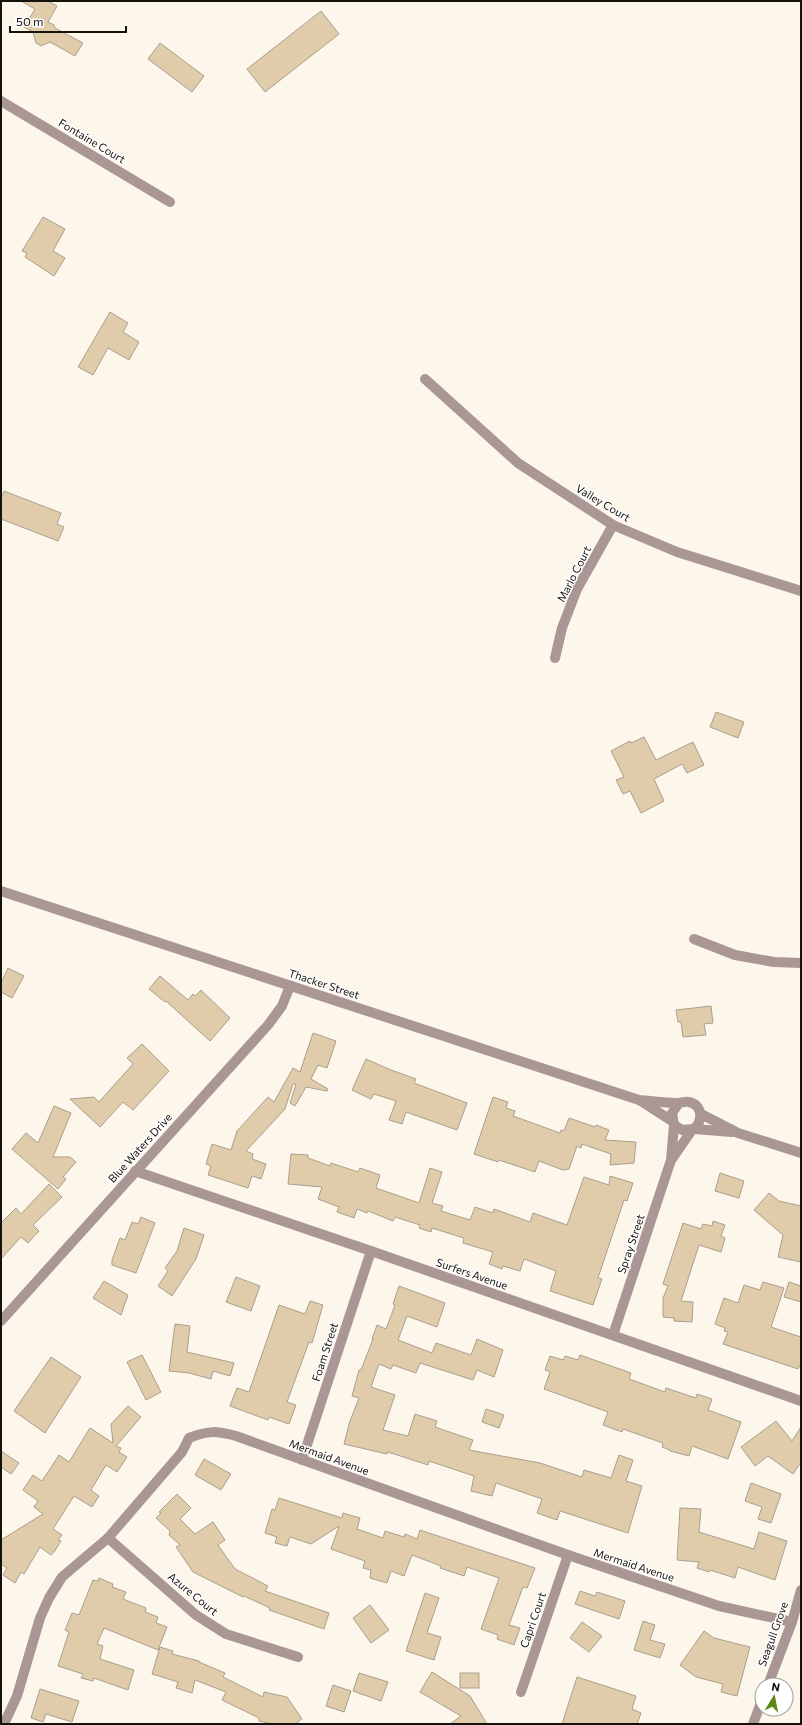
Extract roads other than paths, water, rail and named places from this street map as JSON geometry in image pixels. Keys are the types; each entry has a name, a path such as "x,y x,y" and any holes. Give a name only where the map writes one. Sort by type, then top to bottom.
{"street":[{"name":"Fontaine Court","path":"1,101 170,202"},
{"name":"Valley Court","path":"425,379 518,463 613,525 677,552 801,590"},
{"name":"Marlo Court","path":"555,658 562,628 577,589 613,525"},
{"name":"Thacker Street","path":"1,891 639,1100 679,1103"},
{"path":"694,939 735,955 774,962 801,963"},
{"name":"Blue Waters Drive","path":"1,1321 272,1020 282,1006 290,986"},
{"name":"Thacker Street","path":"639,1100 673,1123"},
{"path":"738,1133 693,1129 682,1130 673,1123 673,1109 679,1103 690,1102 695,1104 701,1114 738,1133 801,1153"},
{"path":"693,1129 700,1122 701,1114"},
{"name":"Spray Street","path":"613,1335 671,1160 673,1123"},
{"name":"Spray Street","path":"671,1160 693,1129"},
{"name":"Surfers Avenue","path":"135,1171 371,1251 801,1401"},
{"name":"Foam Street","path":"302,1460 371,1251"},
{"name":"Mermaid Avenue","path":"4,1724 17,1696 40,1618 49,1598 62,1577 108,1538 182,1452 189,1438 205,1431 221,1432 568,1555 719,1606 792,1622"},
{"name":"Azure Court","path":"108,1538 196,1615 226,1634 298,1657"},
{"name":"Capri Court","path":"521,1692 568,1555"},
{"name":"Seagull Grove","path":"771,1677 792,1622 801,1590"}]}
